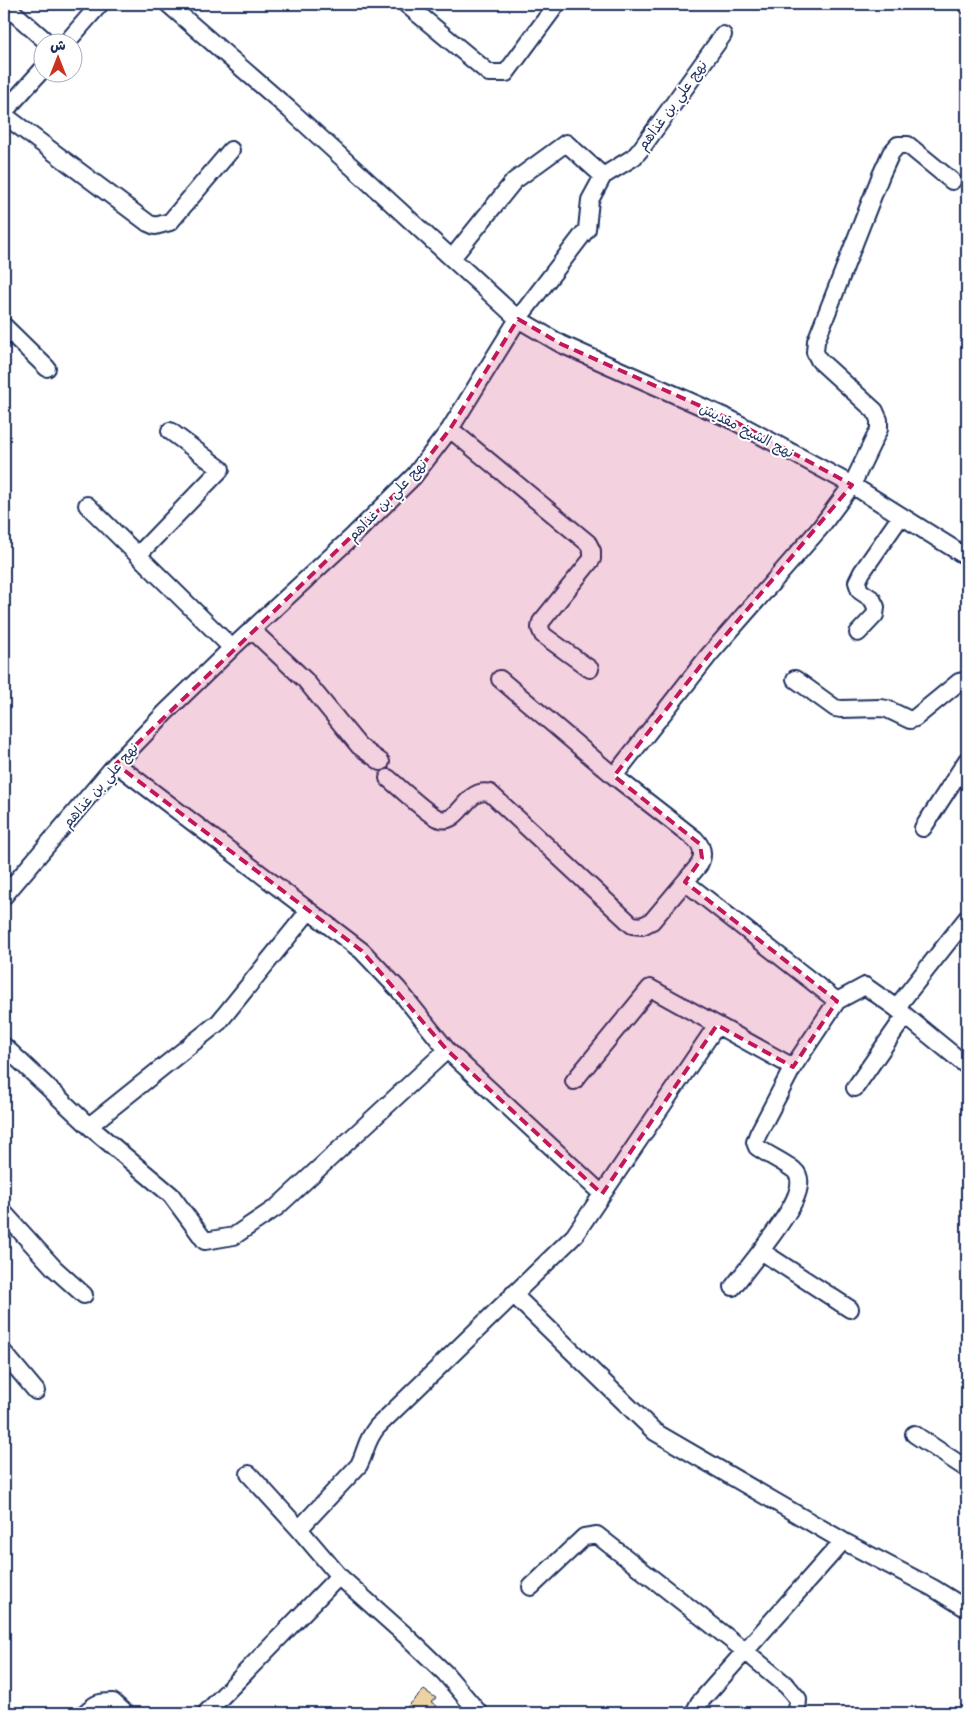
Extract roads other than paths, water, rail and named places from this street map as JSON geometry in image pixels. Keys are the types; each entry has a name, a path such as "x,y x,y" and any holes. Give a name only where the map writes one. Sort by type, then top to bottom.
{"street":[{"path":"4,4 36,32"},
{"path":"76,32 100,4"},
{"name":"نهج الشيخ مقديش","path":"168,4 290,110 518,319 561,344 732,420 852,485 967,557"},
{"path":"406,4 490,73 506,73 557,4"},
{"name":"نهج علي بن غذاهم","path":"4,896 116,764 165,713 414,476 450,429 518,319 587,229 590,200 602,176 634,157 641,149 723,35"},
{"path":"32,82 4,114 148,223 155,226 170,222 231,150"},
{"path":"452,258 514,181 566,143 602,176"},
{"path":"614,776 709,656 820,528 852,485 879,429 879,420 875,411 818,360 815,352 816,341 881,176 896,146 901,144 908,145 952,181"},
{"path":"4,326 47,368"},
{"path":"450,429 588,544 592,551 592,559 541,622 540,628 543,635 590,669"},
{"path":"138,555 221,469 170,432"},
{"path":"88,505 232,648"},
{"path":"858,633 874,615 876,607 872,599 860,591 857,582 901,516"},
{"path":"252,630 305,680 359,746 381,762"},
{"path":"388,778 432,814 442,819 454,816 478,792 490,793 632,924 642,926 652,921 685,882 702,858 700,844 614,776 500,679"},
{"path":"795,679 835,708 881,708 910,720 959,682 967,682"},
{"path":"923,828 967,760"},
{"path":"116,764 308,912 362,951 398,989 447,1050 602,1194"},
{"path":"685,882 837,1001"},
{"path":"89,1126 219,1022 308,912"},
{"path":"855,1088 901,1012 967,918"},
{"path":"733,1287 761,1251 796,1199 800,1183 795,1171 757,1147 756,1142 793,1067 837,1001 865,986 901,1012 967,1066"},
{"path":"574,1081 650,988 793,1067"},
{"path":"299,1529 359,1465 369,1436 377,1427 574,1236 717,1025"},
{"path":"4,1046 89,1126 171,1195 205,1241 234,1236 277,1207 447,1050"},
{"path":"4,1213 54,1268 84,1295"},
{"path":"761,1251 850,1309"},
{"path":"513,1294 655,1432 843,1541 933,1588 967,1609"},
{"path":"4,1353 36,1391"},
{"path":"914,1434 967,1469"},
{"path":"249,1474 339,1576 445,1673 479,1713"},
{"path":"531,1588 584,1537 596,1535 787,1686 798,1699 797,1713"},
{"path":"694,1713 699,1703 843,1541"},
{"path":"206,1713 339,1576"},
{"path":"85,1713 96,1703 104,1702 113,1702 125,1713"}],"lane":[{"path":"960,4 967,10"}]}
